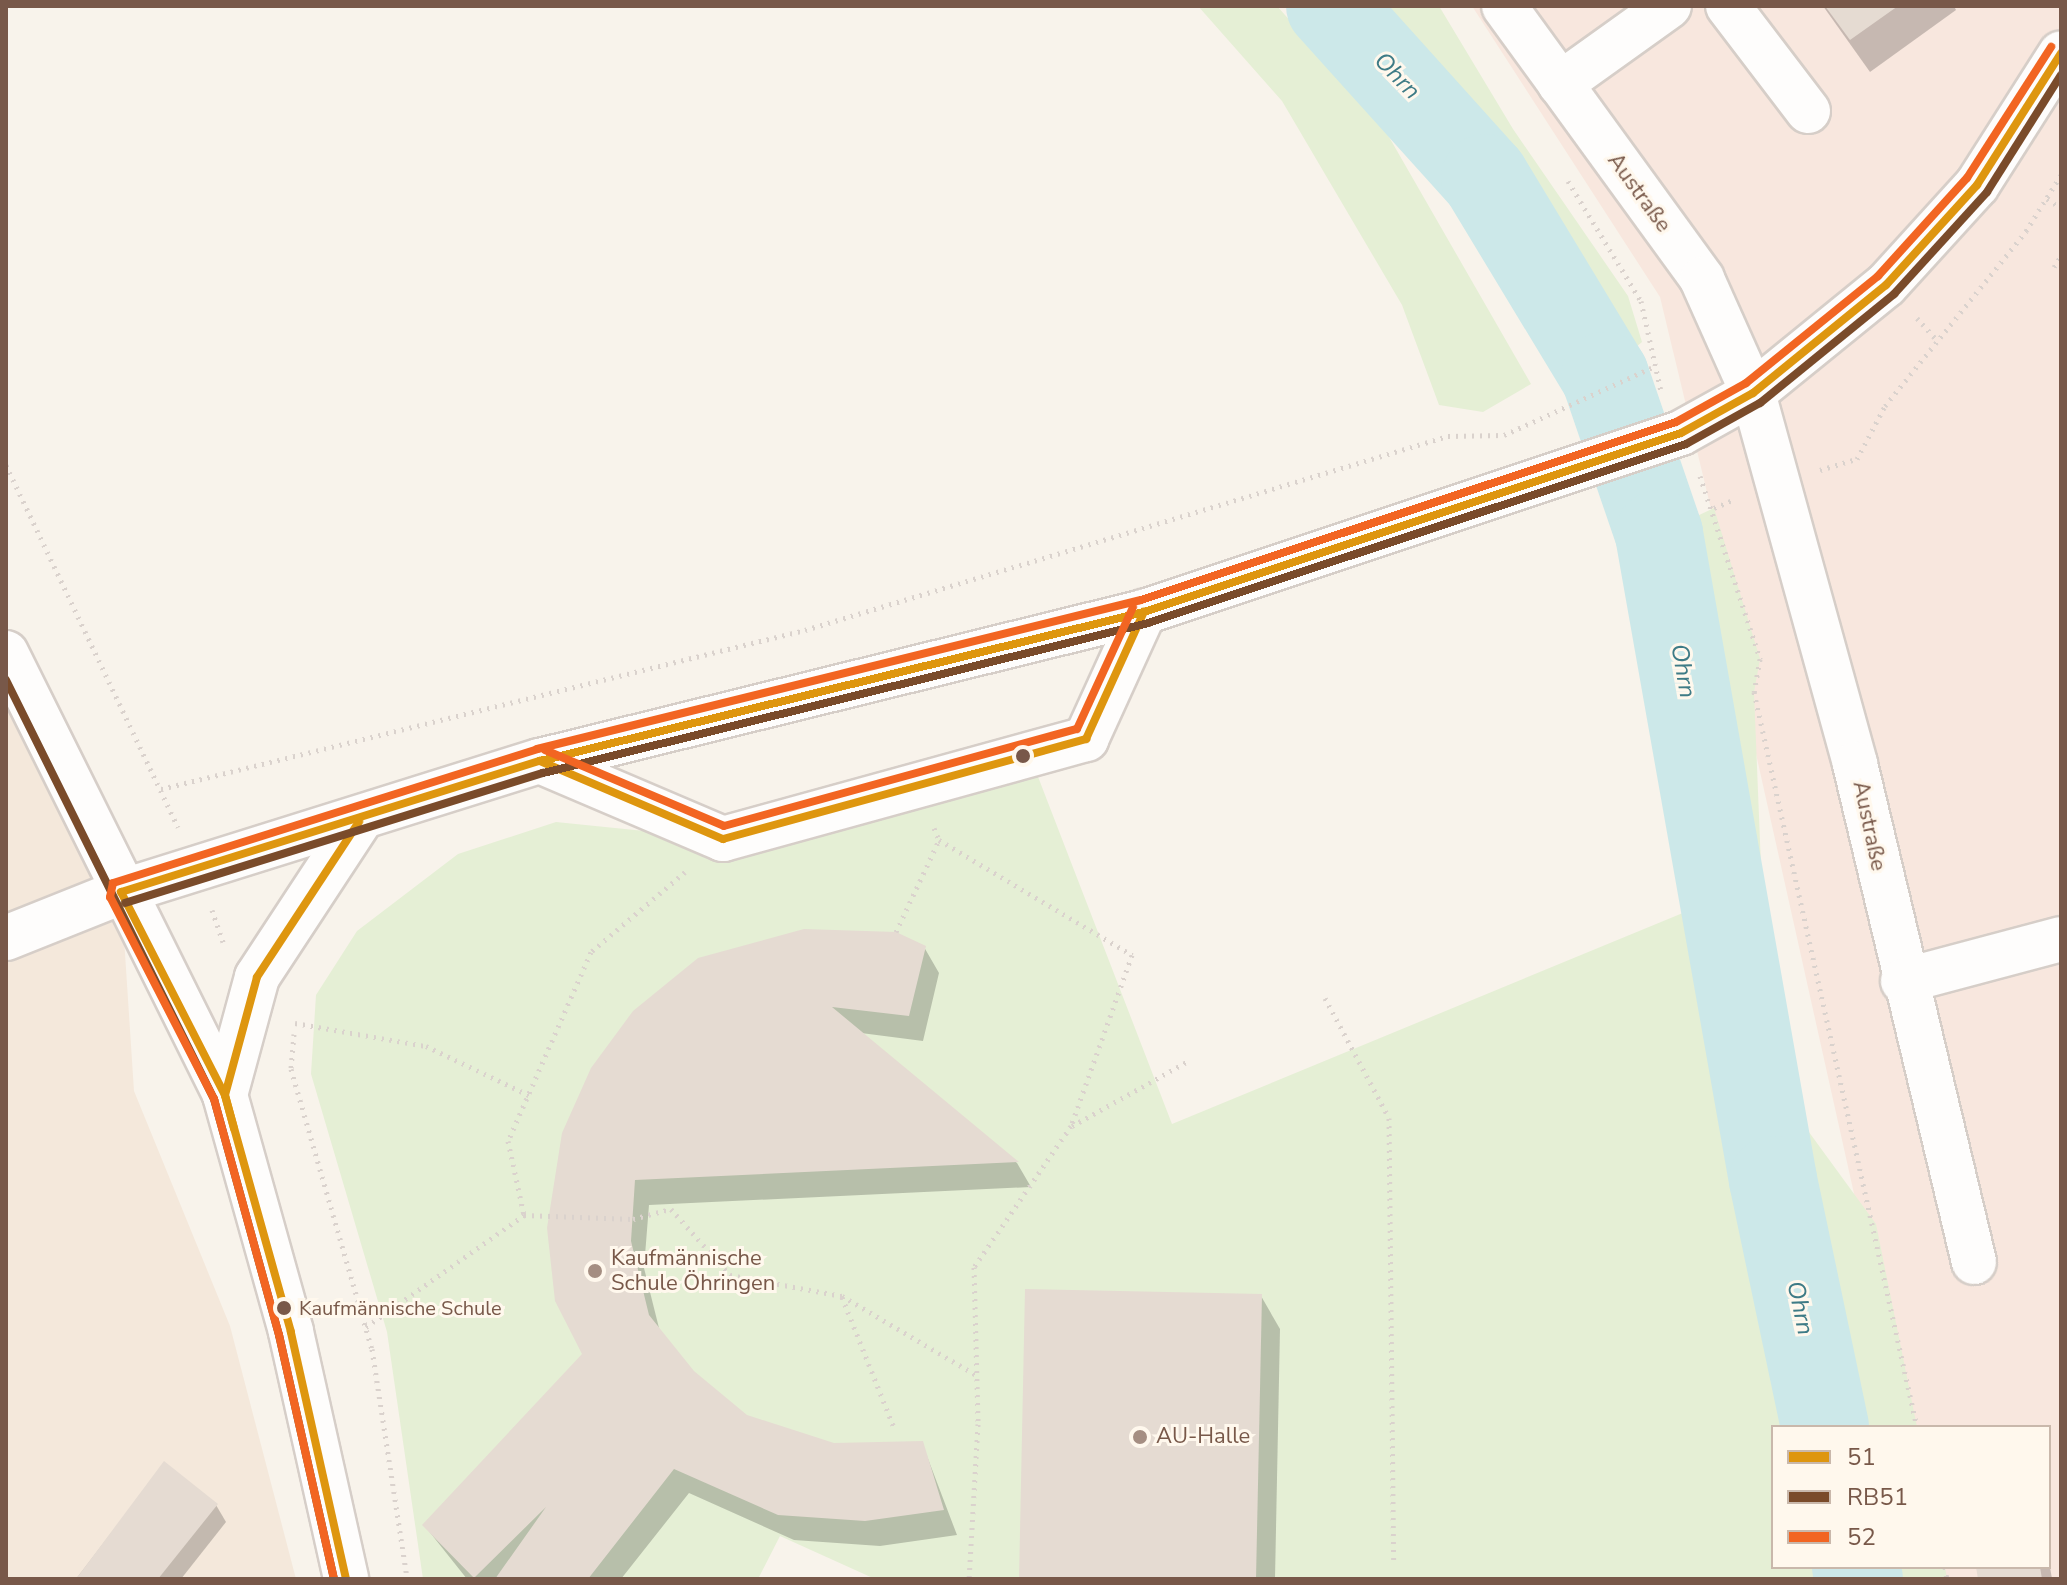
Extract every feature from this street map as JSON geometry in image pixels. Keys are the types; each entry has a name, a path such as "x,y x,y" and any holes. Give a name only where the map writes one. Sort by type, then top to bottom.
{"street":[{"name":"Austraße","path":"1504,6 1702,279 1753,393 1855,764 1903,981 1974,1262"},
{"path":"1560,84 1669,6"},
{"path":"1728,6 1808,111"},
{"path":"6,938 121,892 198,873 540,761 1144,612 1681,433 1753,393 1886,285 1977,185 2061,53"},
{"path":"540,761 723,839 1086,739 1144,612"},
{"path":"6,653 121,892 225,1095 291,1332 346,1579"},
{"path":"225,1095 257,977 359,822"},
{"path":"1903,981 2061,939"}],"path":[{"path":"1561,170 1641,301 1651,368 1681,433"},
{"path":"1917,1425 1754,692 1760,659 1714,508 1779,482 1857,459 1885,406 2047,199 2061,175"},
{"path":"2047,199 2061,208"},
{"path":"2054,267 2061,256"},
{"path":"6,465 161,789 805,630 1448,436 1504,435 1651,368"},
{"path":"918,787 939,840 1132,955 1071,1126 974,1267 976,1375 969,1579"},
{"path":"524,1215 508,1141 531,1096 591,952 723,839"},
{"path":"896,932 939,840"},
{"path":"198,873 226,949 257,977 298,993 291,1069 366,1327 407,1579"},
{"path":"1325,998 1389,1118 1394,1562"},
{"path":"295,1023 426,1046 531,1096"},
{"path":"1071,1126 1190,1060"},
{"path":"366,1327 524,1215 633,1219 671,1209 730,1275 842,1296 976,1375"},
{"path":"842,1296 894,1428"}],"shaded area":[{"path":"1472,6 2061,6 2061,1579 1936,1579 1934,1569 2051,1569 2051,1425 1906,1425 1742,691 1744,646 1660,297"},
{"path":"6,653 121,892 134,1091 230,1326 296,1579 6,1579"}],"green space":[{"path":"1198,6 1277,6 1381,123 1531,384 1483,412 1439,405 1402,305 1282,101"},
{"path":"1378,6 1439,6 1513,129 1628,296 1642,342 1609,370 1504,179"},
{"path":"1714,508 1760,659 1754,692 1761,866 1806,1128 1876,1224 1917,1425 1771,1425 1771,1569 1945,1569 1947,1579 875,1579 780,1536 758,1579 423,1579 387,1332 311,1074 316,995 357,931 458,854 556,822 723,839 1030,756 1172,1124 1724,896 1659,534"}],"building":[{"path":"1825,6 1898,6 1850,40"},
{"name":"Kaufmännische Schule Öhringen","path":"804,929 896,932 926,946 909,1016 832,1007 1019,1162 635,1180 631,1241 649,1315 694,1371 747,1415 834,1443 923,1441 944,1510 865,1521 778,1515 674,1469 588,1579 495,1579 546,1507 474,1578 422,1525 582,1354 555,1301 547,1228 562,1133 591,1068 633,1011 698,958"},
{"name":"AU-Halle","path":"1025,1289 1262,1294 1256,1579 1019,1579"},
{"path":"164,1461 218,1504 158,1579 76,1579"},
{"path":"1976,1569 2040,1569 2042,1579 1978,1579"}],"waterway":[{"name":"Ohrn","path":"1330,6 1485,178 1605,376 1659,534 1773,1180 1825,1425"},
{"name":"Ohrn","path":"1856,1569 1859,1579"}],"transit line":[{"name":"52","path":"334,1579 279,1335 214,1099 110,897 113,883 537,749 1141,600 1676,422 1746,383 1878,276 1967,178 2051,47"},
{"name":"51","path":"121,892 540,761 1144,612 1681,433 1753,393 1886,285 1977,185 2061,53"},
{"name":"RB51","path":"125,903 543,773 1148,623 1686,444 1760,403 1894,294 1987,192 2061,75"},
{"name":"52","path":"545,750 724,826 1077,729 1133,607"},
{"name":"51","path":"540,761 723,839 1086,739 1144,612"},
{"name":"RB51","path":"6,680 214,1099 279,1335 334,1579"},
{"name":"51","path":"346,1579 291,1332 225,1095 257,977 359,822"},
{"name":"51","path":"121,892 225,1095 234,1129"}],"place":[{"name":"Kaufmännische Schule Öhringen","path":"595,1271"},
{"name":"Kaufmännische Schule","path":"284,1308"},
{"name":"AU-Halle","path":"1140,1437"}]}
